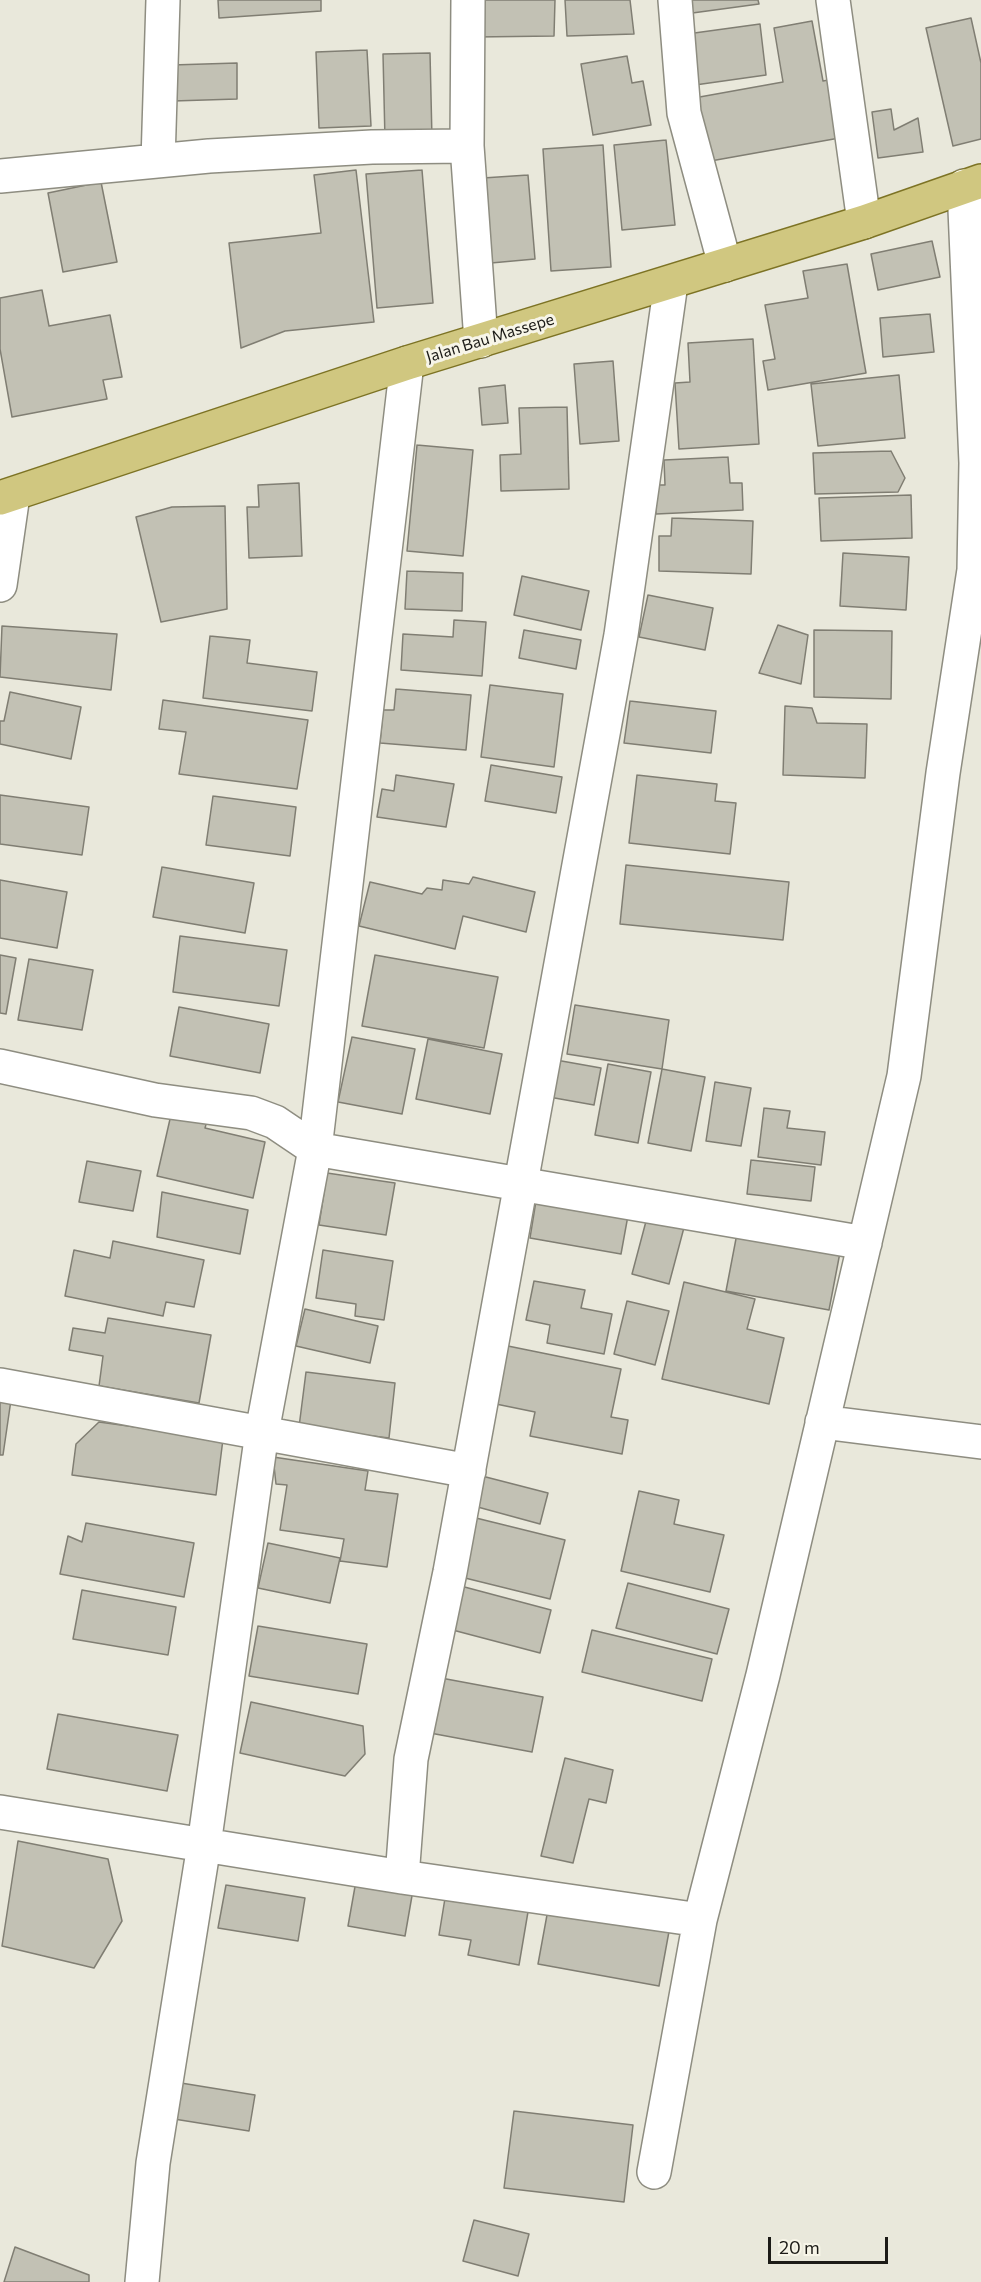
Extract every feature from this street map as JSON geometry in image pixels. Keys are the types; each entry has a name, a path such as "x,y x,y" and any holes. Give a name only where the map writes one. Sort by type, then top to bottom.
{"main road":[{"name":"Jalan Bau Massepe","path":"6,497 407,363 864,222 972,184"}],"street":[{"path":"158,161 163,0"},
{"path":"468,0 467,146 482,341"},
{"path":"675,0 684,113 725,265"},
{"path":"833,0 864,222"},
{"path":"0,176 313,149 467,146"},
{"path":"654,2172 700,1920 763,1675 904,1076 943,773 974,570 978,463 972,184"},
{"path":"402,1877 411,1759 469,1471 523,1182 621,635 671,283"},
{"path":"142,2282 153,2163 204,1845 262,1432 315,1149 407,363"},
{"path":"0,585 6,497"},
{"path":"0,1065 155,1100 251,1113 274,1122 315,1149 523,1182 865,1243"},
{"path":"0,1385 469,1471"},
{"path":"822,1422 981,1443"},
{"path":"0,1812 402,1877 700,1920"}],"building":[{"path":"218,0 321,0 321,11 219,18"},
{"path":"475,0 555,0 554,36 475,37"},
{"path":"565,0 630,0 634,34 567,36"},
{"path":"684,0 758,0 759,4 685,14"},
{"path":"971,18 981,63 981,139 953,146 926,28"},
{"path":"812,21 823,81 834,79 845,137 705,162 694,98 783,82 774,28"},
{"path":"760,24 766,75 695,85 687,34"},
{"path":"367,50 371,126 319,128 316,52"},
{"path":"430,53 432,139 385,140 383,54"},
{"path":"627,56 632,83 643,81 651,125 593,135 581,64"},
{"path":"237,63 237,99 173,101 172,65"},
{"path":"891,109 894,130 918,118 923,152 878,158 872,112"},
{"path":"666,140 675,225 622,230 614,145"},
{"path":"603,145 611,267 551,271 543,149"},
{"path":"356,170 374,322 285,331 241,348 229,243 321,233 314,175"},
{"path":"422,170 433,303 377,308 366,174"},
{"path":"528,175 535,259 491,263 483,178"},
{"path":"101,182 117,262 63,272 48,193"},
{"path":"932,241 940,277 878,290 871,254"},
{"path":"847,264 866,373 768,390 763,361 775,359 765,305 808,298 803,271"},
{"path":"42,290 49,326 110,315 122,377 103,380 107,399 12,417 0,349 0,298"},
{"path":"930,314 934,352 883,357 880,318"},
{"path":"753,339 759,444 679,449 675,383 690,382 688,343"},
{"path":"613,361 619,441 580,444 574,364"},
{"path":"899,375 905,438 818,446 811,384"},
{"path":"505,385 508,423 482,425 479,388"},
{"path":"567,407 569,489 501,491 500,455 521,454 519,408"},
{"path":"417,445 473,450 463,556 407,551"},
{"path":"891,451 905,478 898,492 815,494 813,453"},
{"path":"728,457 730,483 742,483 743,510 656,514 654,485 665,485 664,460"},
{"path":"299,483 302,556 249,558 247,507 259,507 258,485"},
{"path":"911,495 912,538 821,541 819,498"},
{"path":"225,506 227,609 161,622 136,517 172,507"},
{"path":"672,518 753,521 751,574 659,571 659,536 671,536"},
{"path":"843,553 909,557 906,610 840,606"},
{"path":"407,571 463,573 462,611 405,609"},
{"path":"522,576 589,591 581,630 514,615"},
{"path":"648,595 713,608 705,650 639,637"},
{"path":"454,620 486,622 482,676 401,670 403,634 453,637"},
{"path":"778,625 808,635 801,684 759,673"},
{"path":"2,626 117,634 111,690 0,677"},
{"path":"524,630 581,640 576,669 519,658"},
{"path":"814,630 892,631 891,699 814,697"},
{"path":"210,636 250,640 247,663 317,672 312,711 203,698"},
{"path":"490,685 563,694 554,767 481,757"},
{"path":"396,689 471,695 466,750 380,743 383,710 394,710"},
{"path":"10,692 81,707 71,759 0,744 0,721 4,721"},
{"path":"163,700 308,720 297,789 179,774 186,732 159,729"},
{"path":"630,701 716,711 711,753 624,743"},
{"path":"785,706 812,708 817,723 867,724 865,778 783,775"},
{"path":"491,765 562,777 556,813 485,801"},
{"path":"396,775 454,784 446,827 377,817 382,789 394,791"},
{"path":"637,775 717,784 715,801 736,803 730,854 629,843"},
{"path":"0,795 89,807 82,855 0,844"},
{"path":"213,796 296,807 290,856 206,845"},
{"path":"626,865 789,882 783,940 620,924"},
{"path":"162,867 254,883 245,933 153,917"},
{"path":"473,877 535,892 526,932 463,916 455,949 359,926 370,882 422,894 427,888 442,890 443,880 469,884"},
{"path":"0,880 67,892 57,948 0,938"},
{"path":"180,936 287,950 279,1006 173,992"},
{"path":"0,955 16,958 6,1014 0,1013"},
{"path":"375,955 498,977 484,1048 362,1026"},
{"path":"29,959 93,970 82,1030 18,1020"},
{"path":"575,1005 669,1020 662,1069 567,1054"},
{"path":"179,1007 269,1024 260,1073 170,1056"},
{"path":"352,1037 415,1049 402,1114 338,1102"},
{"path":"428,1039 502,1054 490,1114 416,1099"},
{"path":"556,1060 601,1068 594,1105 549,1097"},
{"path":"608,1064 651,1072 638,1143 595,1135"},
{"path":"662,1069 705,1077 691,1151 648,1143"},
{"path":"715,1082 751,1088 741,1146 706,1141"},
{"path":"173,1106 209,1114 205,1128 265,1142 253,1198 157,1176"},
{"path":"764,1108 790,1111 787,1128 825,1132 821,1165 758,1157"},
{"path":"751,1160 815,1167 811,1201 747,1194"},
{"path":"87,1161 141,1171 133,1211 79,1202"},
{"path":"327,1173 395,1183 386,1235 319,1225"},
{"path":"162,1192 248,1210 240,1254 157,1237"},
{"path":"537,1195 629,1210 621,1254 530,1238"},
{"path":"649,1210 686,1220 669,1284 632,1274"},
{"path":"739,1223 842,1242 829,1310 726,1291"},
{"path":"113,1241 204,1260 194,1307 166,1302 163,1316 65,1296 74,1250 110,1258"},
{"path":"323,1250 393,1261 384,1320 355,1316 356,1304 316,1298"},
{"path":"534,1281 585,1290 581,1308 612,1314 604,1354 547,1343 550,1325 526,1320"},
{"path":"684,1282 755,1299 747,1329 784,1338 769,1404 662,1379"},
{"path":"627,1301 669,1311 655,1365 614,1354"},
{"path":"305,1309 378,1326 370,1363 296,1346"},
{"path":"108,1318 211,1335 199,1403 99,1386 103,1356 69,1350 73,1328 105,1333"},
{"path":"503,1345 621,1369 611,1417 628,1420 622,1454 530,1436 535,1412 491,1403"},
{"path":"306,1372 395,1383 389,1438 299,1427"},
{"path":"0,1399 11,1400 3,1455 0,1455"},
{"path":"99,1422 223,1439 216,1495 72,1475 76,1444"},
{"path":"273,1457 368,1471 365,1490 398,1494 387,1567 340,1561 344,1539 280,1530 287,1485 276,1484"},
{"path":"482,1476 548,1493 540,1524 474,1506"},
{"path":"639,1491 679,1500 674,1524 724,1535 710,1592 621,1571"},
{"path":"476,1518 565,1540 550,1599 461,1577"},
{"path":"86,1523 194,1543 184,1597 60,1574 68,1536 82,1542"},
{"path":"268,1543 340,1558 330,1603 258,1588"},
{"path":"628,1583 729,1609 717,1654 616,1628"},
{"path":"457,1585 551,1610 540,1653 445,1628"},
{"path":"82,1590 176,1607 168,1655 73,1639"},
{"path":"258,1626 367,1644 358,1694 249,1676"},
{"path":"592,1630 712,1659 702,1701 582,1672"},
{"path":"441,1678 543,1697 532,1752 430,1733"},
{"path":"251,1702 363,1726 365,1754 345,1776 240,1753"},
{"path":"58,1714 178,1735 167,1791 47,1769"},
{"path":"565,1758 613,1770 606,1803 589,1799 573,1863 541,1856"},
{"path":"18,1841 108,1859 122,1921 94,1968 2,1946"},
{"path":"356,1881 413,1890 405,1936 348,1926"},
{"path":"226,1885 305,1898 298,1941 218,1928"},
{"path":"447,1886 530,1900 519,1965 468,1955 471,1940 439,1935"},
{"path":"549,1904 670,1926 659,1986 538,1964"},
{"path":"181,2083 255,2095 249,2131 174,2119"},
{"path":"514,2111 633,2125 624,2202 504,2188"},
{"path":"474,2220 529,2234 518,2276 463,2261"},
{"path":"15,2247 89,2275 89,2282 4,2282"}]}
